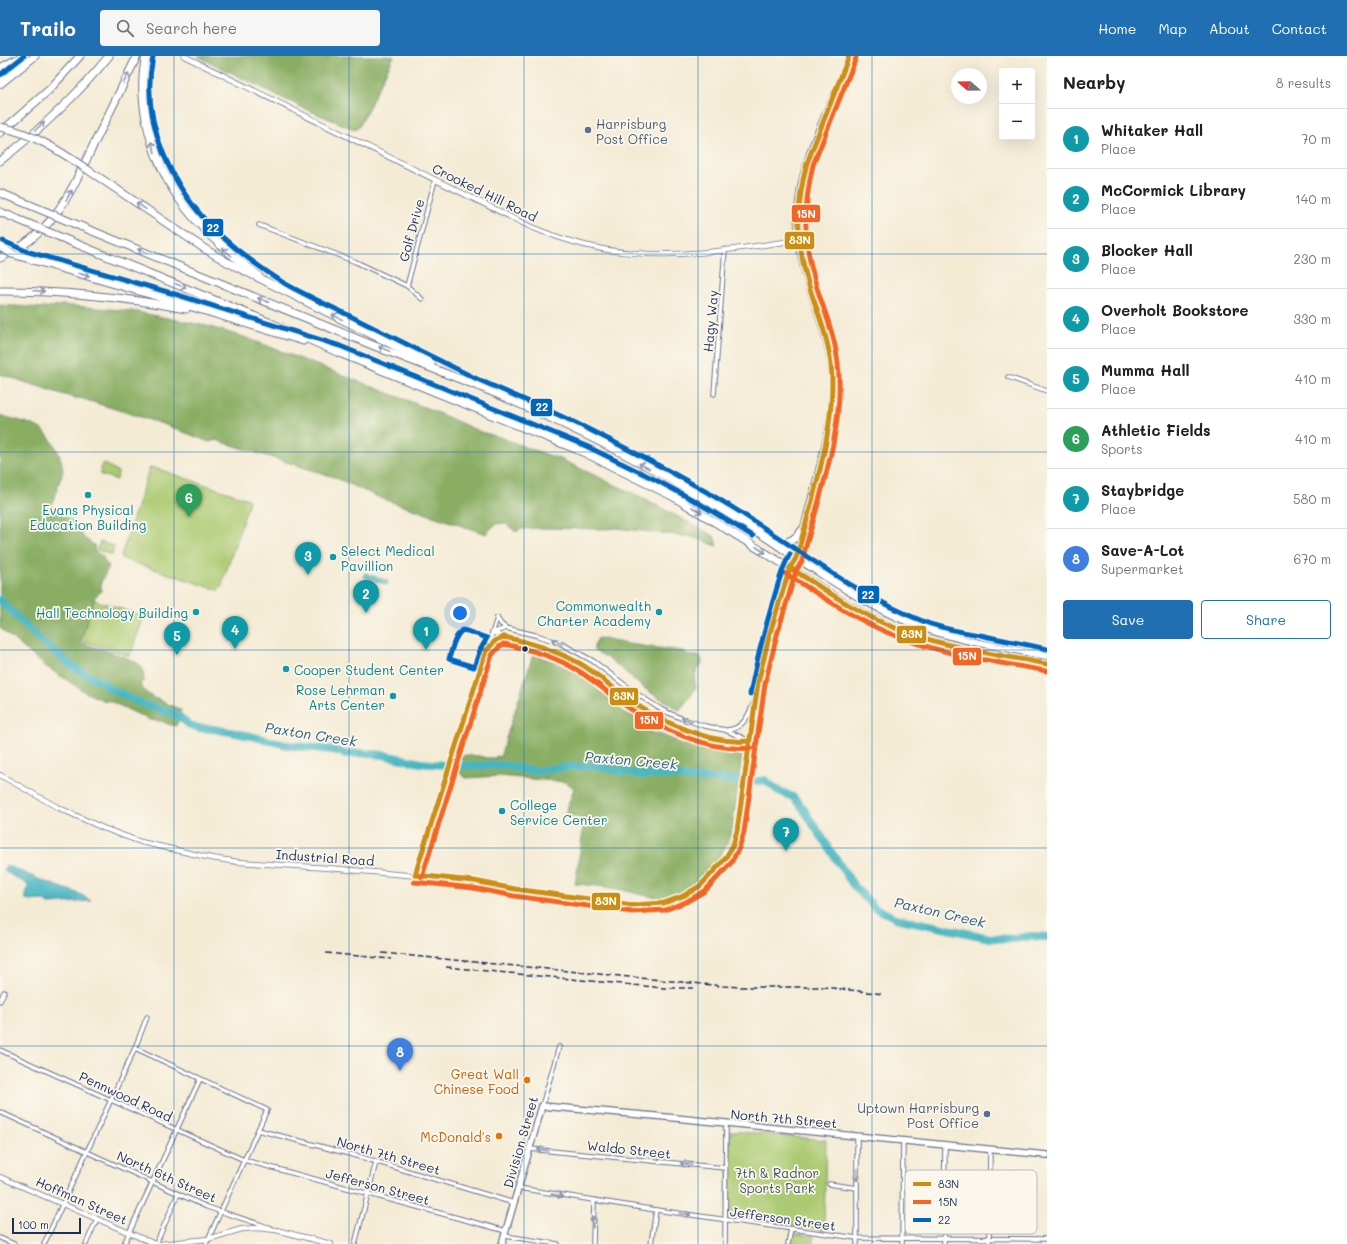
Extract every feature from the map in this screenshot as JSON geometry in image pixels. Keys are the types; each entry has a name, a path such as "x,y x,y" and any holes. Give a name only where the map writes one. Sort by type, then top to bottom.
{"highway":[{"path":"0,68 23,56"},
{"path":"0,84 35,56"},
{"path":"0,133 49,90 80,56"},
{"path":"0,161 55,113 88,80 109,56"},
{"path":"0,258 18,248 36,235 50,223 60,210 74,187 137,56"},
{"path":"146,56 142,81 146,118 157,158 172,188 192,217 220,246 245,266 282,290"},
{"path":"0,127 22,133 49,145 216,256 472,384 550,418 612,448 704,498 871,605 912,624 948,636 1047,656"},
{"path":"2,194 406,359 472,384"},
{"path":"0,212 606,462 686,504 867,615 906,632 950,645 1047,664"},
{"path":"0,248 12,254 176,302 337,352"},
{"path":"0,291 42,291 92,294 155,303 218,315"},
{"path":"774,542 790,542 797,537 804,528"}],"main road":[{"path":"790,568 796,558 827,438 833,384 831,362 827,343 806,277 799,240 799,202 805,168 811,148 835,95 849,56"},
{"name":"North 7th Street","path":"542,1106 1047,1155"},
{"name":"Division Street","path":"502,1244 542,1106"}],"street":[{"name":"Crooked Hill Road","path":"184,56 531,227 577,244 614,251 642,254 672,254 799,240"},
{"name":"Golf Drive","path":"407,286 435,180"},
{"path":"259,225 356,262 407,286 422,298"},
{"name":"Hagy Way","path":"714,394 725,249"},
{"path":"1008,377 1047,391"},
{"name":"Industrial Road","path":"0,775 38,797 103,828 142,842 184,853 239,862 415,875 474,881 515,889 622,904 643,905 664,903 683,896 700,886 725,859 732,845 737,831 756,699 770,633 790,568"},
{"path":"415,875 497,618 506,628 534,634 560,643 593,661 634,692 662,710 694,723 725,730 750,741"},
{"path":"492,633 506,628"},
{"path":"492,633 536,644 567,656 596,674 638,706 674,725 718,738 741,742 750,741"},
{"path":"486,651 496,640 504,636"},
{"path":"725,730 734,729 743,724 756,699"},
{"path":"0,1001 4,992"},
{"path":"44,1244 135,1048 147,1016"},
{"name":"Division Street","path":"542,1106 559,1047"},
{"path":"135,1048 267,1110 207,1242"},
{"name":"Pennwood Road","path":"0,1050 244,1160"},
{"path":"124,1244 200,1079"},
{"name":"North 6th Street","path":"0,1112 220,1212 276,1230 331,1244"},
{"path":"725,1244 726,1124"},
{"name":"North 7th Street","path":"258,1130 376,1162 514,1203"},
{"path":"857,1244 858,1136"},
{"path":"902,1244 903,1141"},
{"path":"945,1144 945,1170"},
{"name":"Waldo Street","path":"530,1149 725,1168"},
{"path":"990,1149 990,1170"},
{"name":"Jefferson Street","path":"244,1160 505,1233 558,1244"},
{"path":"355,1244 376,1162"},
{"name":"Hoffman Street","path":"0,1177 155,1244"},
{"path":"828,1184 857,1188"},
{"name":"Jefferson Street","path":"518,1188 656,1210 857,1238 1047,1239"},
{"path":"155,1244 178,1194"},
{"path":"593,1244 594,1200"},
{"path":"651,1244 656,1210"},
{"path":"86,1244 97,1219"},
{"path":"160,1244 207,1242 242,1229 257,1228 276,1230"},
{"path":"788,1244 790,1229"},
{"path":"944,1234 944,1244"},
{"path":"989,1234 989,1244"},
{"path":"0,1238 14,1244"}],"green space":[{"path":"197,56 394,56 359,127 354,129 305,109"},
{"path":"0,305 44,308 62,305 132,311 207,326 247,338 427,408 481,432 500,437 560,459 639,496 714,536 717,546 692,537 617,528 541,528 521,529 516,532 505,523 496,524 486,534 380,498 334,477 216,440 209,442 166,425 80,398 74,398 0,374"},
{"path":"0,415 35,426 48,435 59,453 63,471 51,507 75,523 84,538 94,545 95,551 103,557 109,566 101,582 101,591 95,597 80,642 124,657 139,664 143,670 144,680 140,684 144,691 155,699 159,699 181,710 176,726 161,721 150,720 110,701 103,700 87,693 45,666 0,628"},
{"path":"104,463 118,472 117,480 101,475 100,468"},
{"path":"152,467 248,499 249,502 221,588 218,590 123,559 121,556 149,469"},
{"path":"100,542 114,546 112,555 97,550"},
{"path":"94,600 144,616 130,656 81,640"},
{"path":"598,638 627,644 682,651 691,656 700,656 702,664 695,675 695,690 680,710 673,707 640,685 613,662 594,651 594,646"},
{"path":"533,655 555,662 586,679 625,712 646,724 650,732 677,741 680,745 694,743 722,751 736,752 739,756 742,756 732,830 721,854 705,876 683,891 657,897 607,887 575,884 583,832 581,819 575,816 565,815 574,788 566,782 499,776 466,778 460,773 452,772 456,756 469,755 486,758 496,758 496,756 500,757"},
{"name":"7th & Radnor Sports Park","path":"730,1131 826,1140 824,1230 727,1217"},
{"path":"791,1233 814,1236 813,1244 790,1244"}],"water":[{"path":"365,573 388,581 387,585 364,577"},
{"path":"6,865 43,881 80,894 91,901 49,904 42,900 29,901 25,898 28,886 27,884 4,871"}],"waterway":[{"name":"Paxton Creek","path":"0,600 39,639 69,664 87,675 101,681 110,689 143,704 177,715 190,725 199,728 214,729 251,736 286,745 333,750 345,754 360,753 384,755 421,763 457,766 501,765 535,771 566,767 594,766 641,775 676,776 751,782 765,780 777,790 793,797 802,807 853,885 875,908 896,918 990,938 1014,939 1031,936 1047,937"}],"railway":[{"path":"326,953 391,959"},
{"path":"382,953 723,986 824,987 884,994"},
{"path":"446,967 664,988 696,988"}],"transit line":[{"name":"22","path":"0,75 24,56"},
{"name":"83N","path":"415,875 474,881 515,889 633,905 664,903 683,896 700,886 725,859 733,845 737,831 758,683 770,633 790,568 799,549 823,457 831,410 832,387 830,354 805,273 800,242 799,211 800,195 807,163 849,56"},
{"name":"22","path":"153,57 150,82 151,106 156,131 174,177 203,217 220,235 276,278 302,293 462,372 572,421 624,447 735,509 851,585 875,599 925,622 959,631 1047,649"},
{"name":"15N","path":"414,882 473,888 514,896 632,912 665,910 686,902 705,891 731,863 739,848 744,832 765,684 777,635 796,571 802,561 818,505 835,434 839,386 837,353 812,270 807,240 806,211 807,196 813,165 856,58"},
{"name":"22","path":"3,241 26,251 178,295 340,346 586,446 697,502 753,536"},
{"name":"22","path":"750,694 770,613 782,571 790,554"},
{"name":"83N","path":"790,568 839,599 890,626 948,645 1047,664"},
{"name":"15N","path":"786,574 860,619 905,640 965,656 1046,671"},
{"name":"22","path":"462,630 487,638 480,650 474,667 449,659 455,640 462,630"},
{"name":"83N","path":"504,637 542,647 579,663 641,707 686,730 719,739 750,741"},
{"name":"83N","path":"415,875 486,651 496,640 504,637"},
{"name":"15N","path":"503,644 541,654 568,665 589,678 623,704 651,722 667,730 701,742 718,746 751,748"},
{"name":"15N","path":"422,877 492,655 500,646 506,644"}],"place":[{"name":"Harrisburg Post Office","path":"588,130"},
{"name":"Evans Physical Education Building","path":"88,495"},
{"name":"Athletic Fields","path":"189,517"},
{"name":"Select Medical Pavillion","path":"333,557"},
{"name":"Blocker Hall","path":"308,575"},
{"name":"Hall Technology Building","path":"196,612"},
{"name":"Commonwealth Charter Academy","path":"659,612"},
{"name":"McCormick Library","path":"366,613"},
{"name":"Overholt Bookstore","path":"235,649"},
{"name":"Whitaker Hall","path":"426,650"},
{"name":"Mumma Hall","path":"177,655"},
{"name":"Cooper Student Center","path":"286,669"},
{"name":"Rose Lehrman Arts Center","path":"393,696"},
{"name":"College Service Center","path":"502,811"},
{"name":"Staybridge","path":"786,851"},
{"name":"Save-A-Lot","path":"400,1071"},
{"name":"Great Wall Chinese Food","path":"527,1080"},
{"name":"Uptown Harrisburg Post Office","path":"987,1114"},
{"name":"McDonald's","path":"499,1136"}]}
